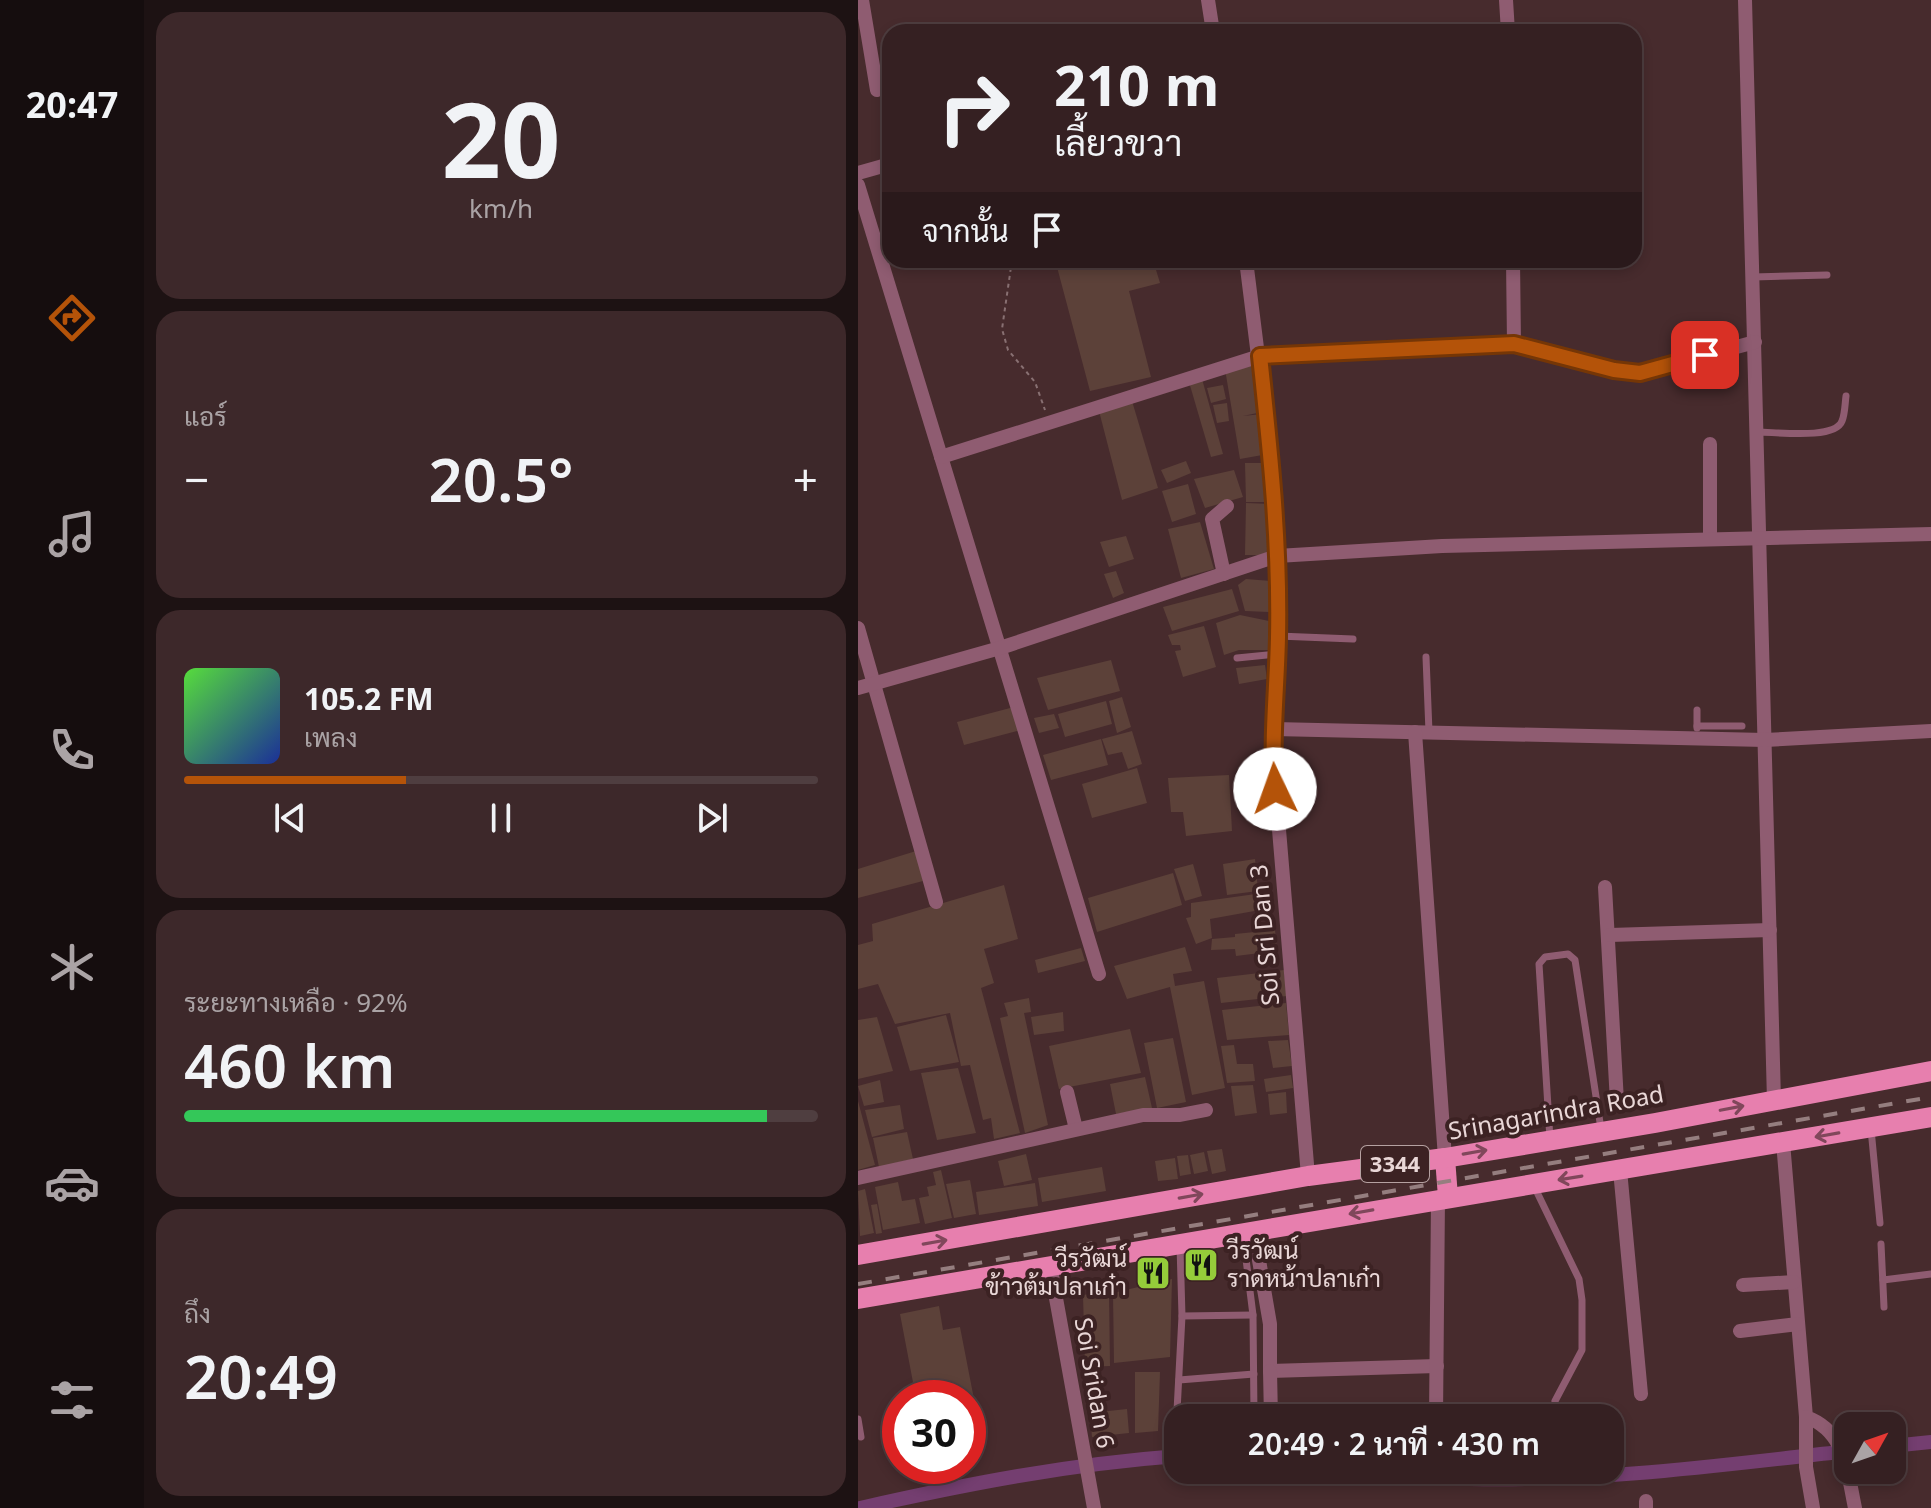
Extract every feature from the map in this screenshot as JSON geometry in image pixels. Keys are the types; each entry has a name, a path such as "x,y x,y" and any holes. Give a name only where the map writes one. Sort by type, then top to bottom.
{"main road":[{"name":"Srinagarindra Road","path":"858,1255 1308,1176 1445,1158 1931,1071"},
{"name":"3344","path":"858,1299 1443,1197 1931,1117"},
{"path":"1443,1197 1445,1158"}],"street":[{"path":"862,0 877,90"},
{"path":"1208,0 1212,24"},
{"path":"1506,0 1508,24"},
{"path":"1745,0 1774,1101"},
{"path":"858,173 882,166"},
{"path":"858,185 882,264"},
{"path":"883,268 1099,974"},
{"name":"Soi Sri Dan 3","path":"1247,268 1276,500 1278,636 1273,758 1308,1176"},
{"path":"1513,268 1514,344"},
{"path":"941,457 1260,356 1514,344 1614,370 1640,373 1755,342"},
{"path":"1710,444 1710,539"},
{"path":"1224,574 1212,519 1227,506"},
{"path":"858,688 1000,648 1277,556 1442,546 1931,534"},
{"path":"858,628 936,902"},
{"path":"1274,729 1697,732 1765,740 1931,731"},
{"path":"1422,732 1445,1158"},
{"path":"1605,887 1617,1102"},
{"path":"1610,935 1770,930"},
{"path":"1067,1092 1076,1129"},
{"path":"858,1178 1143,1115 1180,1115 1206,1110"},
{"path":"1783,1142 1806,1417 1806,1467 1813,1508"},
{"path":"1620,1170 1641,1394"},
{"path":"1436,1404 1443,1197"},
{"path":"1248,1232 1270,1324 1271,1404"},
{"name":"Soi Sridan 6","path":"1050,1265 1094,1508"},
{"path":"1743,1285 1794,1282"},
{"path":"1740,1331 1798,1324"},
{"path":"1270,1371 1437,1366"},
{"path":"1806,1417 1827,1427 1840,1443 1855,1508"}],"lane":[{"path":"1753,277 1827,275"},
{"path":"1758,432 1824,433 1837,429 1843,421 1846,396"},
{"path":"1278,636 1353,639"},
{"path":"1237,658 1277,654"},
{"path":"1422,732 1426,657"},
{"path":"1697,710 1697,732 1742,726"},
{"path":"1550,1139 1539,964 1545,957 1568,954 1575,960 1602,1131"},
{"path":"1871,1127 1880,1223"},
{"path":"1533,1184 1579,1279 1582,1300 1582,1350 1555,1401"},
{"path":"1248,1232 1254,1404"},
{"path":"1178,1404 1182,1316 1180,1243"},
{"path":"1881,1244 1884,1307"},
{"path":"1883,1280 1931,1274"},
{"path":"1182,1316 1253,1315"},
{"path":"1179,1380 1254,1374"},
{"path":"858,1419 861,1437"}],"path":[{"path":"1011,268 1002,329 1008,350 1035,382 1050,422"}],"building":[{"path":"1057,268 1155,268 1160,283 1129,291 1151,377 1090,391"},
{"path":"1253,365 1262,412 1243,416 1262,414 1268,454 1240,459 1225,369"},
{"path":"1202,379 1223,454 1211,457 1189,382"},
{"path":"1223,385 1226,399 1211,403 1207,388"},
{"path":"1132,401 1158,488 1122,500 1099,411"},
{"path":"1227,403 1229,421 1217,423 1213,405"},
{"path":"1186,461 1191,473 1167,483 1161,470"},
{"path":"1245,463 1270,463 1270,502 1246,502"},
{"path":"1234,470 1243,497 1205,508 1194,479"},
{"path":"1188,484 1196,514 1172,522 1162,491"},
{"path":"1246,503 1270,504 1270,555 1245,555"},
{"path":"1200,522 1214,569 1181,578 1168,529"},
{"path":"1126,536 1134,559 1109,567 1100,542"},
{"path":"1116,571 1124,593 1113,598 1104,574"},
{"path":"1246,579 1271,581 1269,612 1245,611 1238,585"},
{"path":"1232,589 1239,611 1172,631 1163,607"},
{"path":"1240,615 1269,621 1268,650 1239,650 1224,655 1216,623"},
{"path":"1204,626 1216,667 1183,677 1175,651 1181,650 1180,645 1172,645 1168,635"},
{"path":"1111,660 1120,691 1048,710 1037,678"},
{"path":"1265,665 1267,679 1239,684 1236,668"},
{"path":"1122,697 1131,727 1117,733 1109,701"},
{"path":"1106,701 1112,724 1065,737 1058,714"},
{"path":"1014,707 1021,730 964,745 957,722"},
{"path":"1054,714 1059,728 1039,733 1034,718"},
{"path":"1132,731 1142,764 1128,769 1122,752 1108,755 1102,739"},
{"path":"1101,739 1108,765 1051,780 1043,755"},
{"path":"1137,768 1147,803 1092,818 1082,784"},
{"path":"1229,775 1232,831 1186,836 1183,812 1171,812 1168,778"},
{"path":"916,851 923,881 858,898 858,869"},
{"path":"1255,859 1258,891 1227,895 1223,864"},
{"path":"1193,864 1202,896 1185,901 1174,869"},
{"path":"1173,873 1182,905 1097,932 1088,898"},
{"path":"1004,885 1018,939 984,949 994,983 981,988 1020,1133 994,1139 991,1118 983,1120 970,1065 961,1066 950,1013 895,1024 878,984 858,989 858,945 873,941 872,924"},
{"path":"1270,892 1271,908 1210,919 1212,938 1196,944 1186,918 1191,917 1191,903"},
{"path":"1275,930 1277,951 1236,956 1235,949 1211,950 1212,939"},
{"path":"1185,947 1192,971 1173,974 1175,986 1204,981 1225,1088 1192,1095 1170,987 1127,999 1114,966"},
{"path":"1081,948 1085,961 1038,973 1035,960"},
{"path":"1284,970 1287,996 1221,1003 1217,978"},
{"path":"1029,998 1031,1012 1024,1013 1048,1125 1025,1133 1000,1018 1008,1016 1004,1003"},
{"path":"1286,1003 1289,1035 1227,1040 1222,1010"},
{"path":"1063,1012 1064,1031 1034,1035 1031,1017"},
{"path":"946,1015 959,1062 910,1071 897,1027"},
{"path":"877,1017 893,1071 858,1079 858,1020"},
{"path":"1130,1029 1141,1073 1059,1089 1049,1046"},
{"path":"1173,1038 1186,1102 1157,1108 1144,1043"},
{"path":"1288,1040 1292,1066 1273,1068 1268,1041"},
{"path":"1234,1045 1237,1064 1253,1064 1255,1081 1227,1083 1221,1046"},
{"path":"958,1068 976,1133 937,1140 921,1073"},
{"path":"1291,1075 1293,1088 1266,1092 1264,1079"},
{"path":"1145,1077 1152,1108 1116,1114 1110,1084"},
{"path":"880,1080 884,1102 864,1106 858,1086"},
{"path":"1253,1085 1257,1113 1235,1116 1231,1086"},
{"path":"1286,1092 1287,1113 1270,1115 1268,1094"},
{"path":"858,1101 875,1165 858,1170"},
{"path":"900,1105 904,1129 872,1137 865,1110"},
{"path":"907,1132 913,1159 879,1167 873,1138"},
{"path":"1222,1149 1226,1171 1212,1174 1207,1151"},
{"path":"1204,1152 1208,1171 1194,1174 1190,1155"},
{"path":"1026,1154 1032,1180 1004,1186 998,1161"},
{"path":"1188,1155 1191,1174 1180,1176 1177,1156"},
{"path":"1175,1158 1178,1179 1158,1181 1155,1161"},
{"path":"1102,1167 1106,1191 1042,1202 1038,1178"},
{"path":"941,1170 952,1218 925,1224 919,1198 929,1196 927,1187 936,1185 933,1172"},
{"path":"970,1180 976,1214 954,1218 946,1184"},
{"path":"898,1182 902,1201 915,1199 920,1223 883,1230 875,1187"},
{"path":"1035,1183 1038,1206 979,1215 976,1192"},
{"path":"865,1189 874,1233 860,1236 858,1191"},
{"path":"877,1204 882,1233 876,1234 871,1205"},
{"path":"1172,1279 1170,1357 1114,1363 1113,1293"},
{"path":"1109,1291 1110,1366 1085,1367 1083,1295"},
{"path":"939,1306 943,1330 960,1327 970,1380 913,1380 900,1314"},
{"path":"1135,1372 1160,1372 1158,1431 1135,1433"},
{"path":"1127,1409 1129,1433 1092,1437 1090,1413"}],"waterway":[{"path":"1906,1445 1931,1442"},
{"path":"1624,1474 1834,1452"},
{"path":"860,1508 1018,1476 1164,1457"}],"railway":[{"path":"858,1284 1931,1097"}],"place":[{"name":"วีรวัฒน์ ราดหน้าปลาเก๋า","path":"1201,1265"},
{"name":"วีรวัฒน์ ข้าวต้มปลาเก๋า","path":"1153,1273"}],"route":[{"path":"1275,789 1273,758 1278,636 1276,500 1260,356 1514,344 1614,370 1640,373 1705,355"}]}
